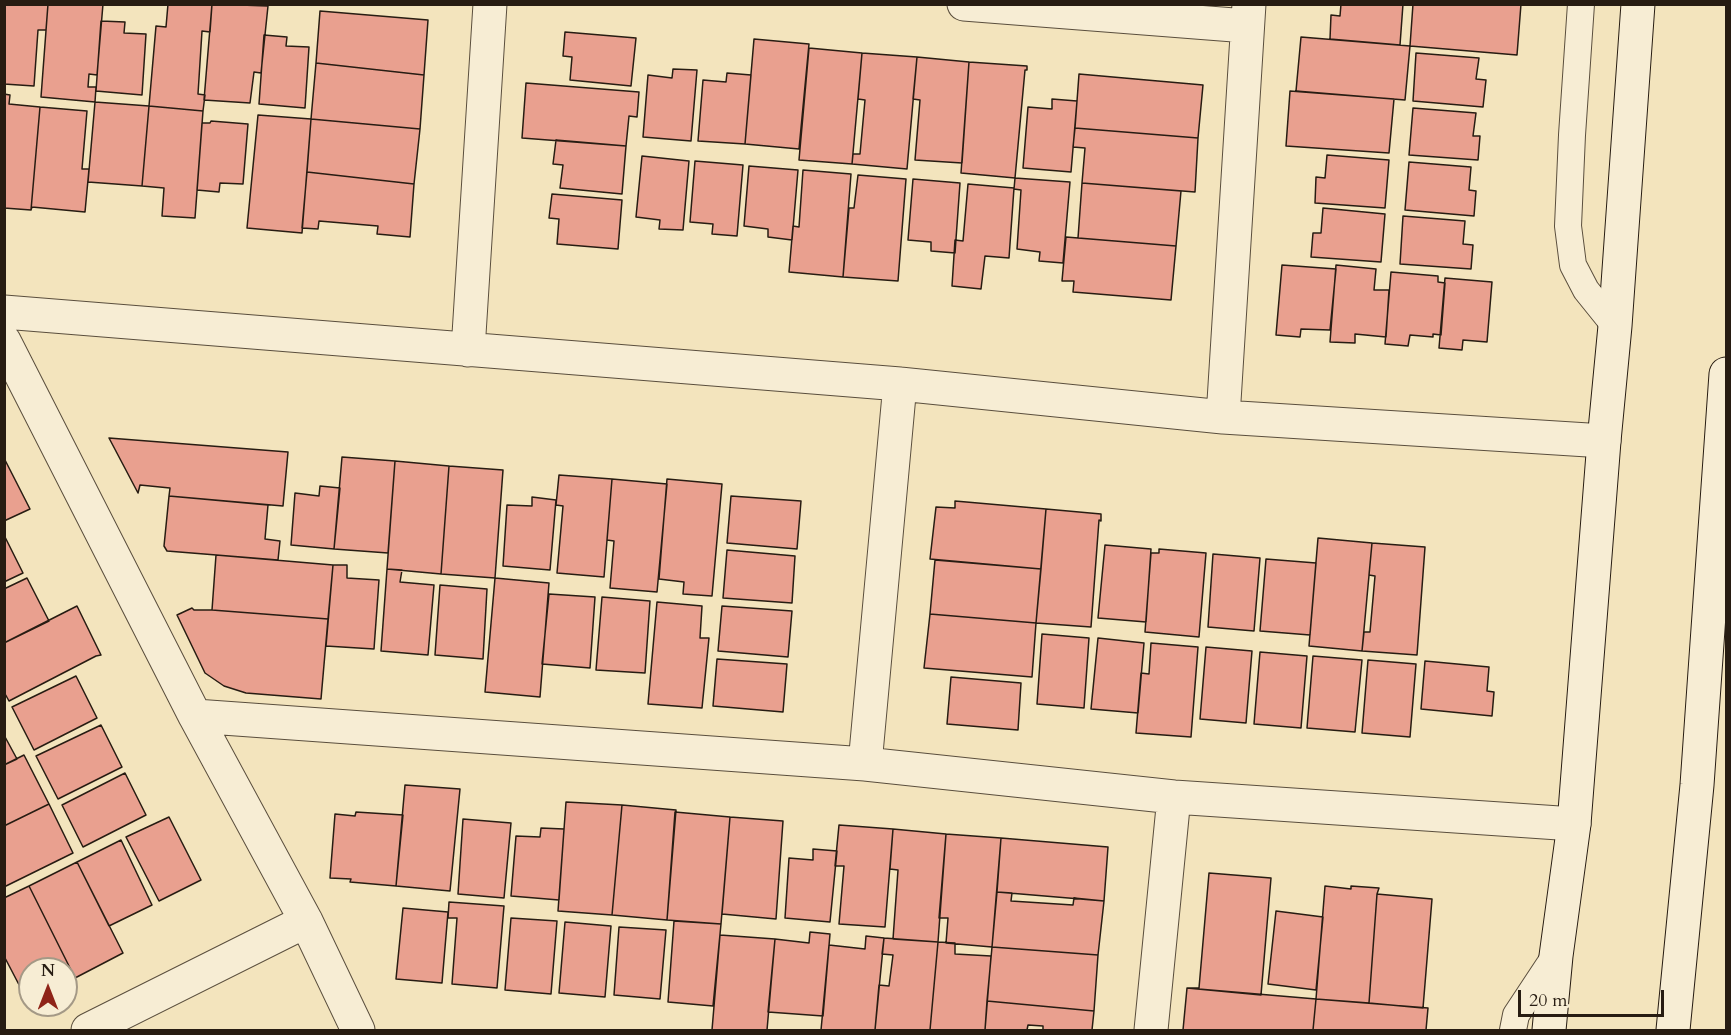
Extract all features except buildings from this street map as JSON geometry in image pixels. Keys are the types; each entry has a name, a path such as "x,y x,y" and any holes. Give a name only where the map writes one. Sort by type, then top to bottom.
{"street":[{"path":"468,351 490,4"},
{"path":"964,4 1248,15 1222,417"},
{"path":"1549,1030 1556,956 1574,824 1615,326 1638,4"},
{"path":"4,312 900,384 1222,417 1604,441"},
{"path":"4,341 195,716 306,921 358,1030"},
{"path":"1673,1030 1697,785 1726,374"},
{"path":"865,764 900,384"},
{"path":"195,716 865,764 1174,797 1574,824"},
{"path":"1151,1030 1174,797"},
{"path":"88,1030 306,921"}],"lane":[{"path":"1581,4 1568,226 1573,265 1586,290 1615,326"},
{"path":"1513,1030 1516,1015 1556,956"}]}
